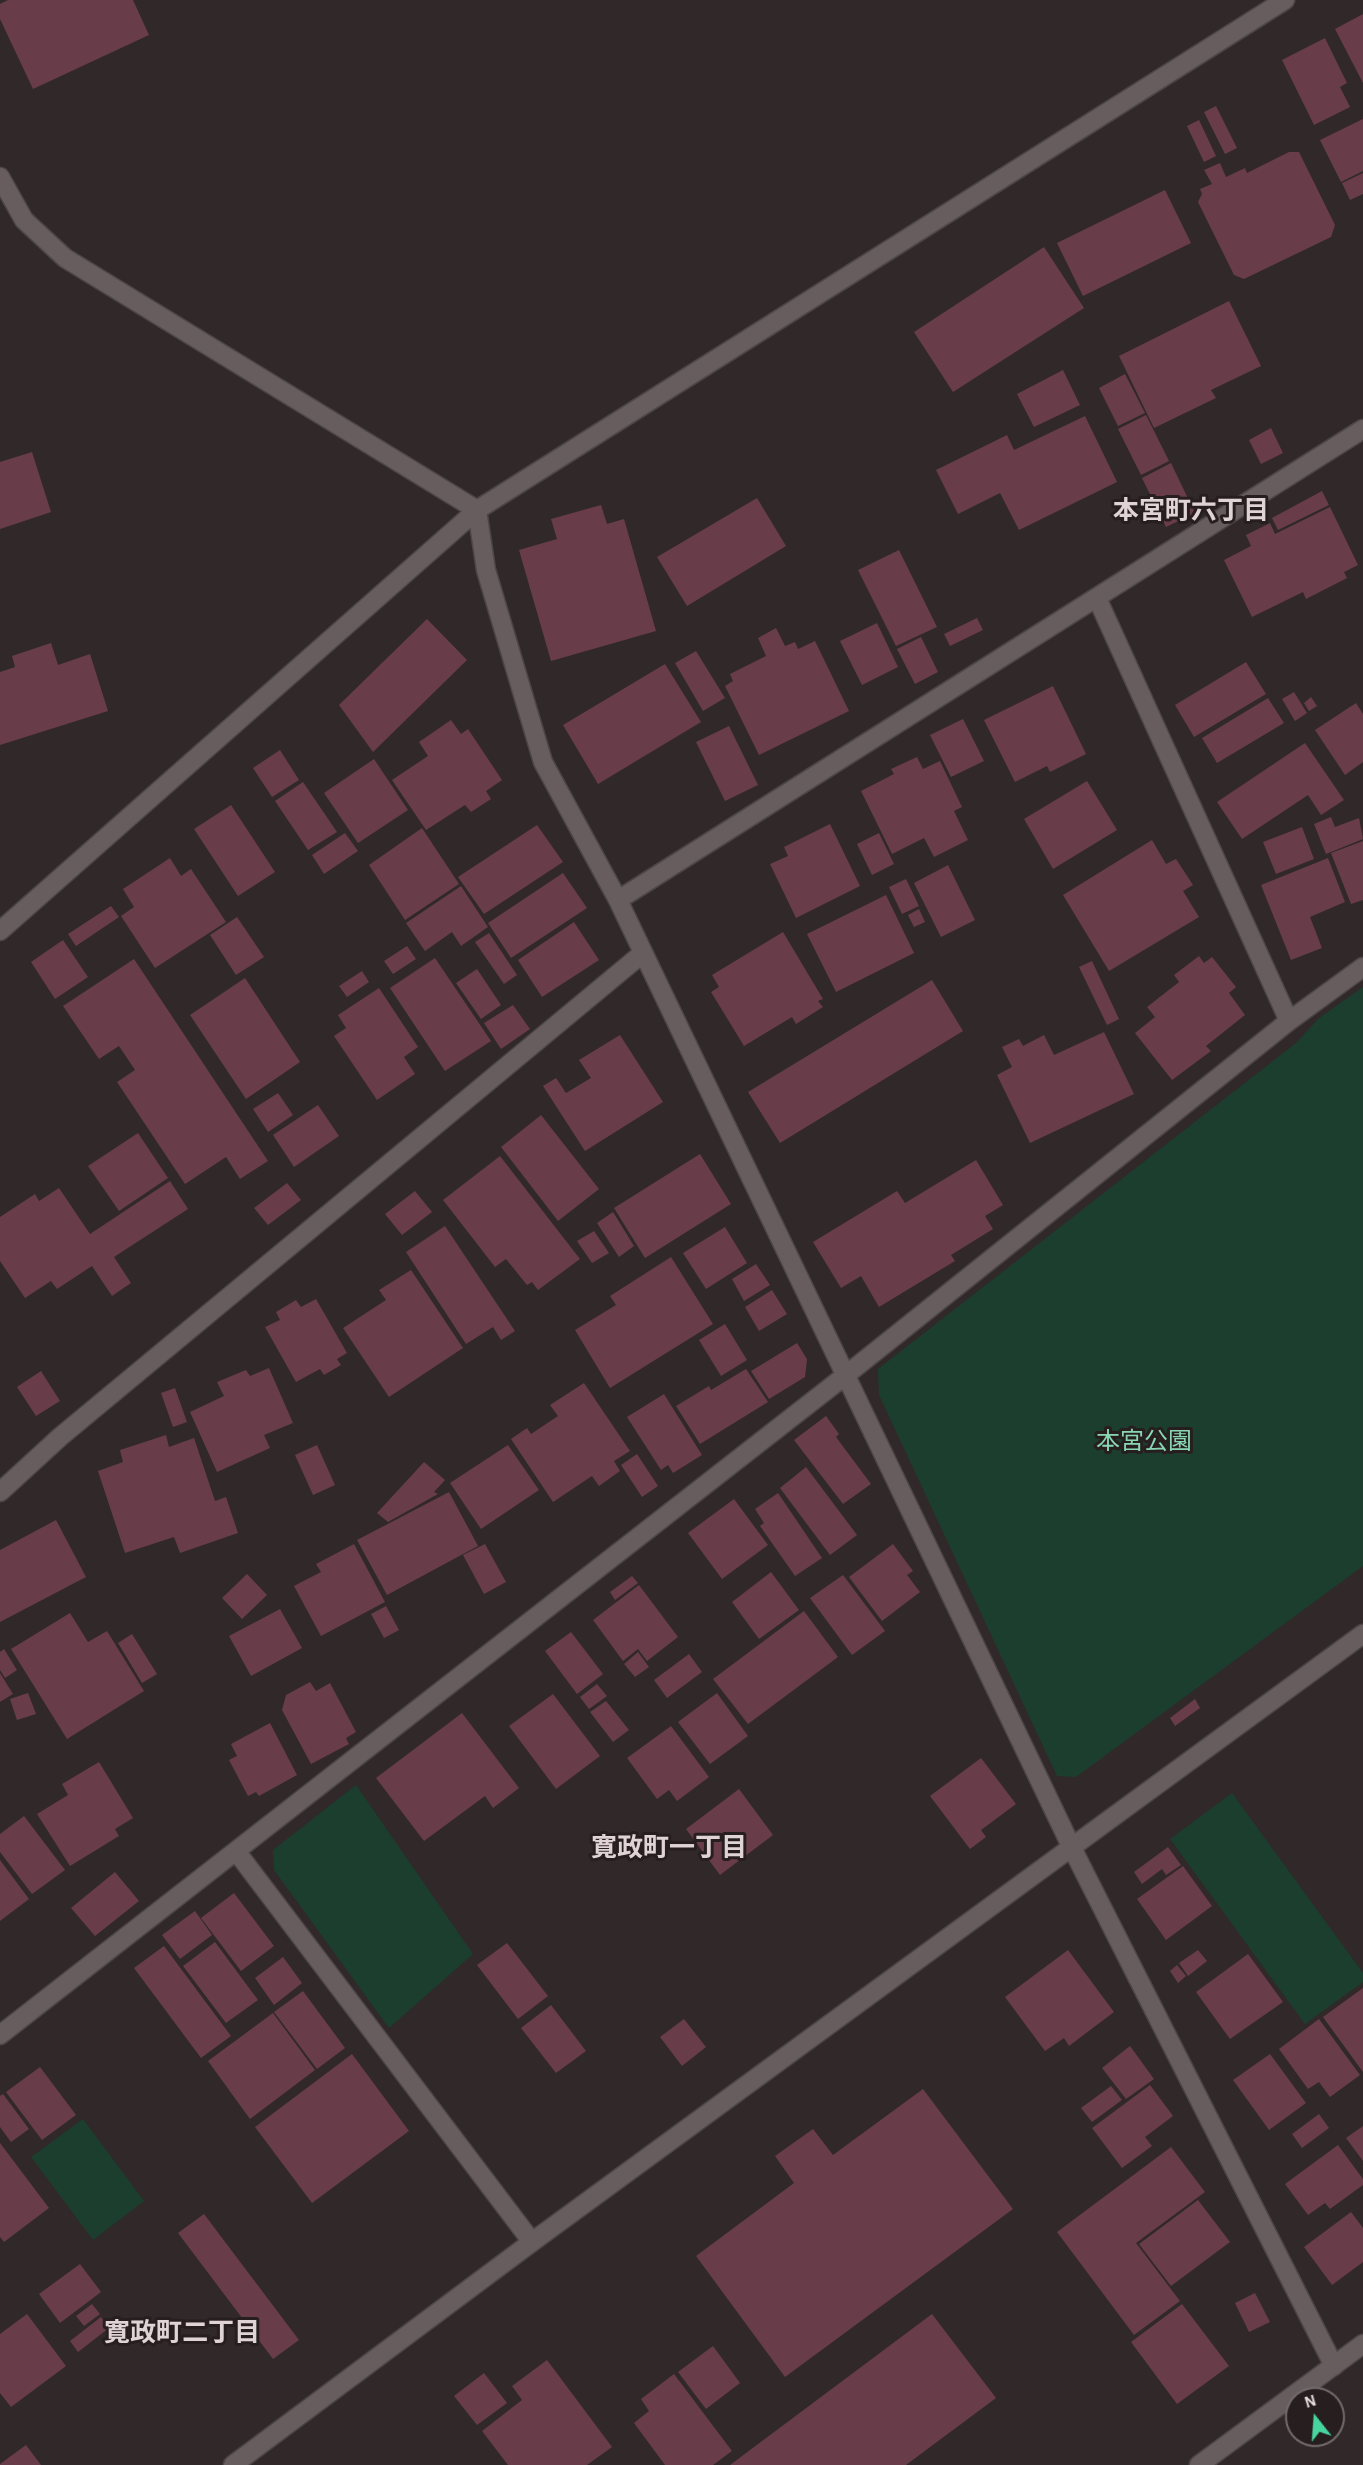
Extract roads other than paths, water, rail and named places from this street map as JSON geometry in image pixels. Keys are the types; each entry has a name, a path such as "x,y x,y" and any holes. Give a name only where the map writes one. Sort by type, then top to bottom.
{"street":[{"path":"0,931 477,510 1285,0"},
{"path":"0,177 24,220 65,258 477,510"},
{"path":"618,900 1363,429"},
{"path":"477,510 486,570 543,762 618,900 1072,1848 1334,2366"},
{"path":"1097,598 1289,1021"},
{"path":"0,1492 60,1437 643,953"},
{"path":"0,2035 846,1375 1289,1021 1363,967"},
{"path":"233,2465 532,2242 1363,1634"},
{"path":"236,1851 532,2242"},
{"path":"1199,2465 1363,2344"}],"district":[{"name":"本宮町六丁目","path":"1191,511"},
{"name":"寛政町一丁目","path":"669,1848"},
{"name":"寛政町二丁目","path":"182,2333"}],"park label":[{"name":"本宮公園","path":"1144,1442"}]}
